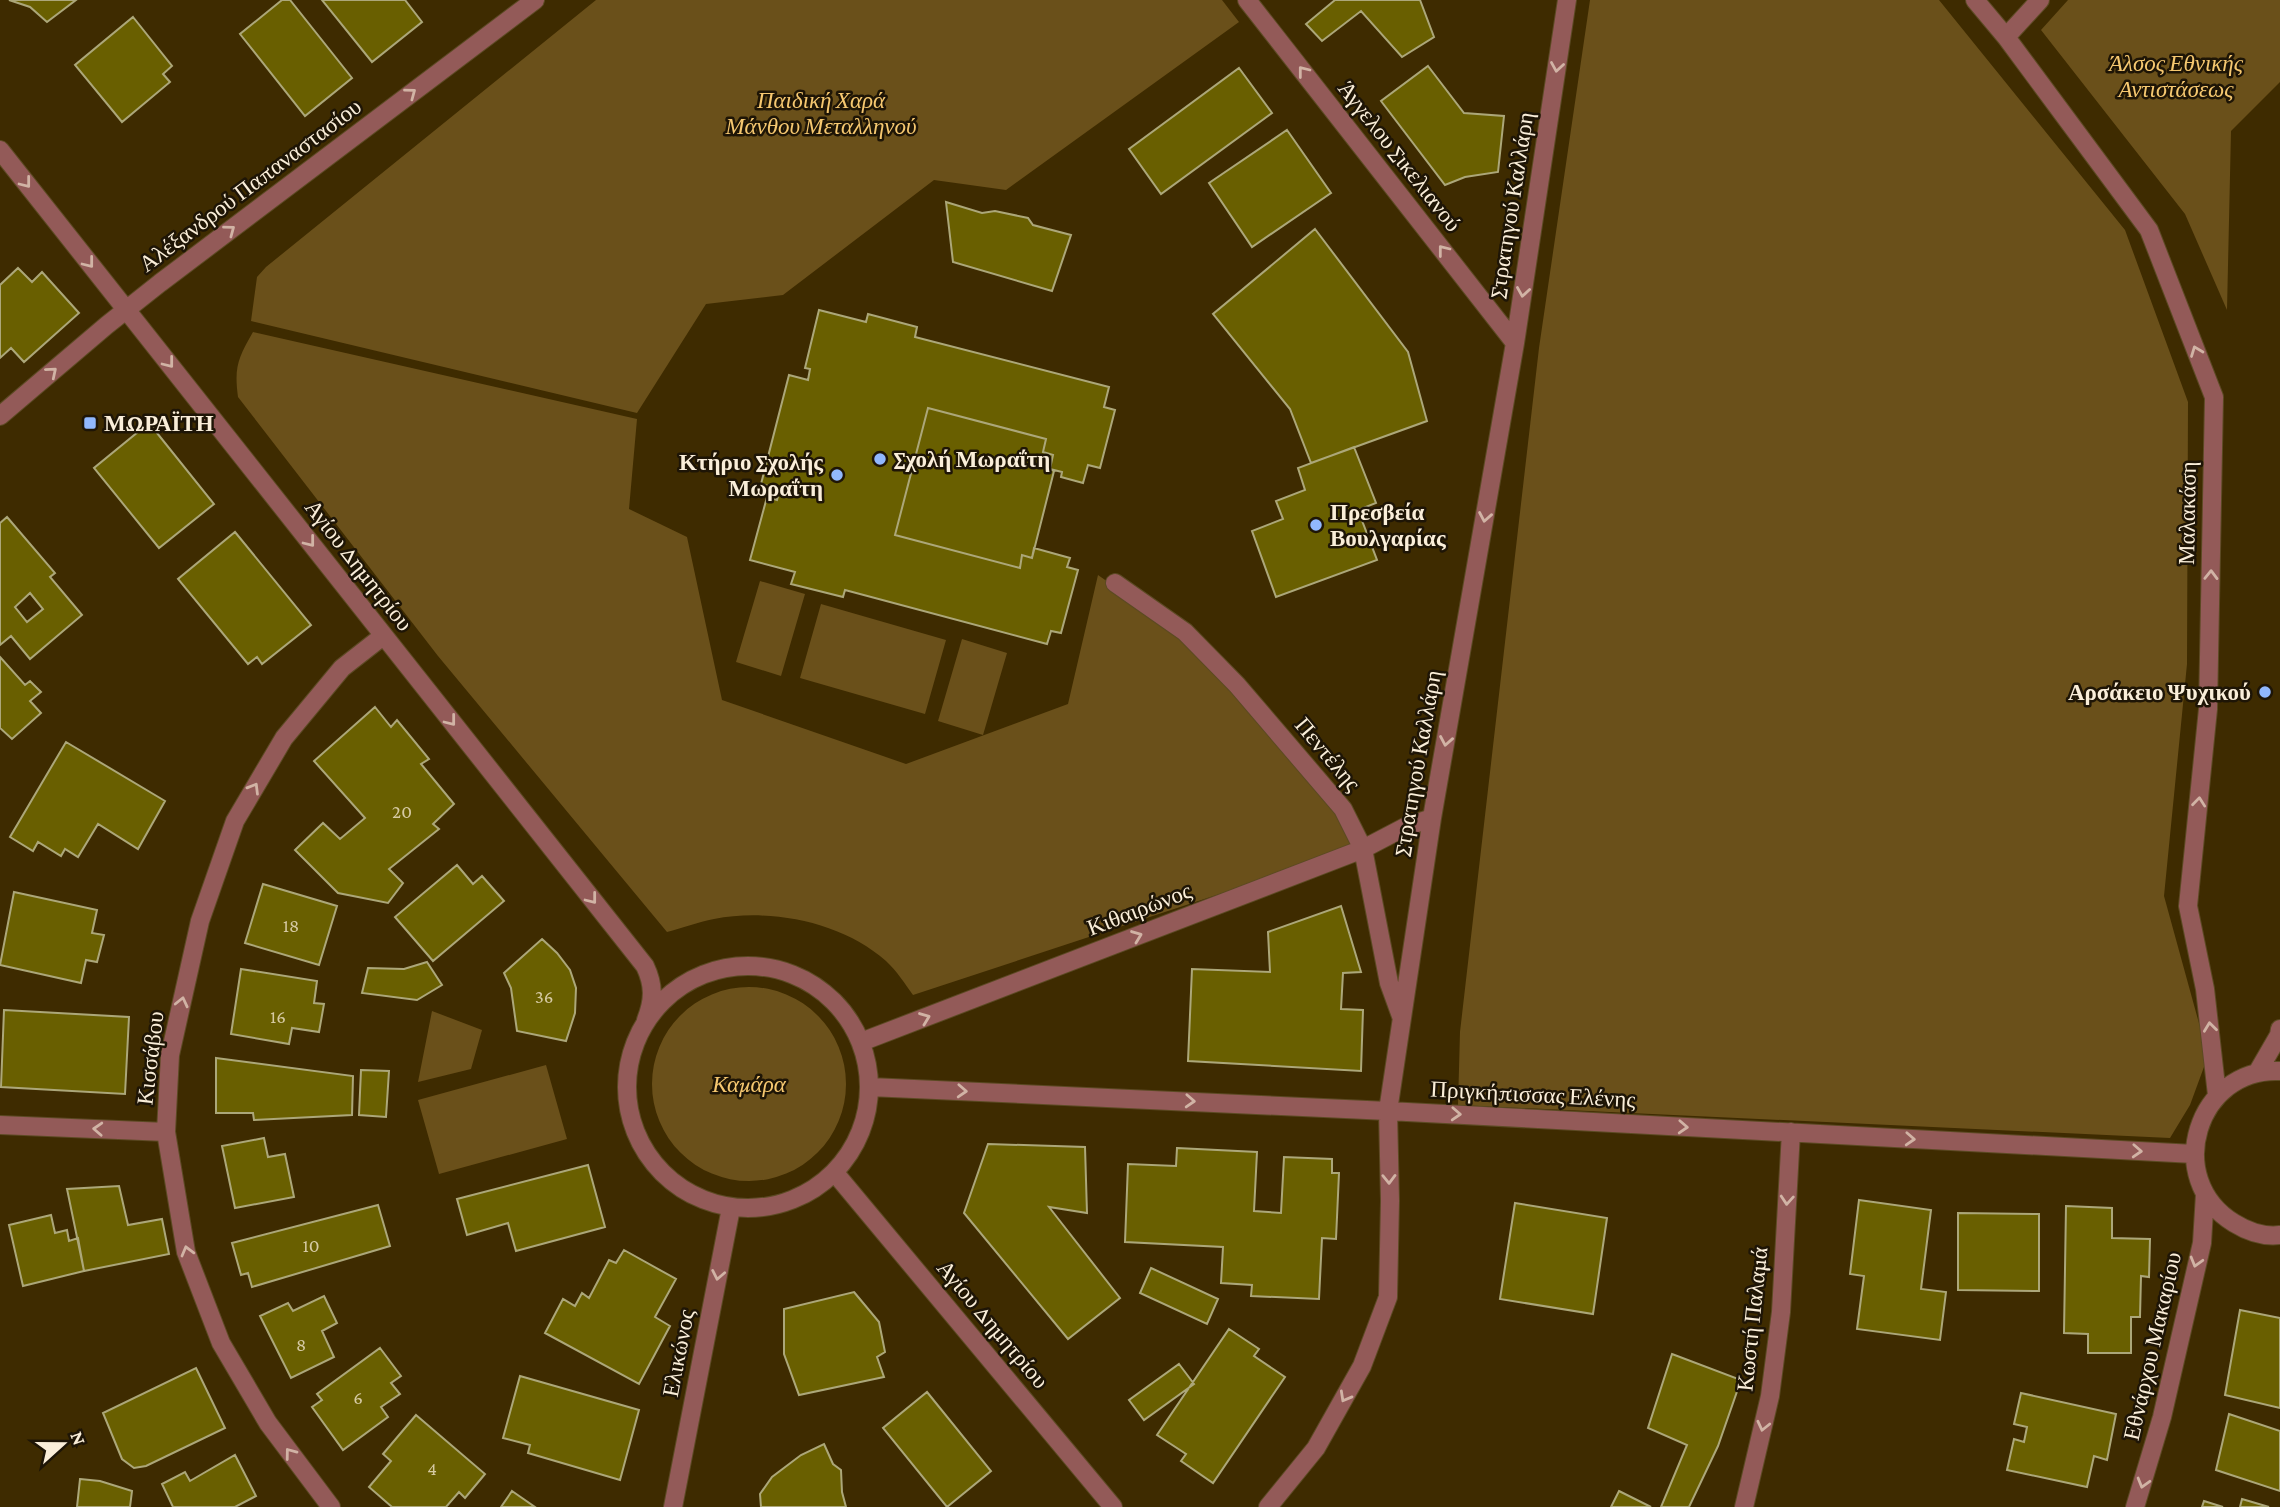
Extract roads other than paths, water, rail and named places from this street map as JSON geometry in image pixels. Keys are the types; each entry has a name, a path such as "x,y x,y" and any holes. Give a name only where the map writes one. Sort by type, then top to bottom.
{"street":[{"name":"Αλέξανδρού Παπαναστασίου","path":"0,416 127,310 535,0"},
{"name":"Άγγελου Σικελιανού","path":"1247,0 1515,343"},
{"name":"Στρατηγού Καλλάρη","path":"1268,1507 1316,1448 1362,1366 1388,1297 1388,1111 1432,818 1515,343 1567,0"},
{"name":"Μαλακάση","path":"1975,0 2006,37 2149,229 2214,397 2208,709 2188,906 2205,989 2217,1095"},
{"path":"2006,37 2040,0"},
{"name":"Αγίου Δημητρίου","path":"0,150 645,966 653,993 652,1006 646,1020"},
{"name":"Πεντέλης","path":"1115,583 1185,632 1237,685 1343,809 1363,849 1389,983 1402,1019"},
{"name":"Κισσάβου","path":"331,1507 268,1423 221,1343 186,1252 166,1132 170,1055 200,921 235,821 284,738 342,668 383,636"},
{"name":"Κιθαιρώνος","path":"861,1042 1363,849 1405,827 1432,818"},
{"path":"748,965 777,968 804,979 828,995 848,1016 861,1042 868,1064 870,1087 866,1118 854,1148 835,1173 804,1195 769,1207 731,1208 702,1200 676,1185 654,1163 638,1137 628,1108 627,1077 633,1047 646,1020 666,997 690,979 719,968 748,965"},
{"path":"2257,1073 2280,1029"},
{"path":"2280,1071 2257,1073 2235,1081 2217,1095 2200,1122 2193,1154 2197,1175 2205,1194 2223,1216 2247,1231 2280,1235"},
{"name":"Πριγκήπισσας Ελένης","path":"870,1087 1388,1111 2193,1154"},
{"path":"0,1125 166,1132"},
{"name":"Κωστή Παλαμά","path":"1744,1507 1770,1396 1781,1312 1791,1132"},
{"name":"Αγίου Δημητρίου","path":"835,1173 1113,1507"},
{"name":"Εθνάρχου Μακαρίου","path":"2135,1507 2162,1417 2202,1243 2205,1194"},
{"name":"Ελικώνος","path":"673,1507 731,1208"}],"place":[{"name":"ΜΩΡΑΪΤΗ","path":"90,423"},
{"name":"Σχολή Μωραΐτη","path":"880,459"},
{"name":"Κτήριο Σχολής Μωραΐτη","path":"837,475"},
{"name":"Πρεσβεία Βουλγαρίας","path":"1316,525"},
{"name":"Αρσάκειο Ψυχικού","path":"2265,692"}],"park label":[{"name":"Άλσος Εθνικής Αντιστάσεως","path":"2176,76"},
{"name":"Παιδική Χαρά Μάνθου Μεταλληνού","path":"821,113"},
{"name":"Καμάρα","path":"749,1084"}]}
